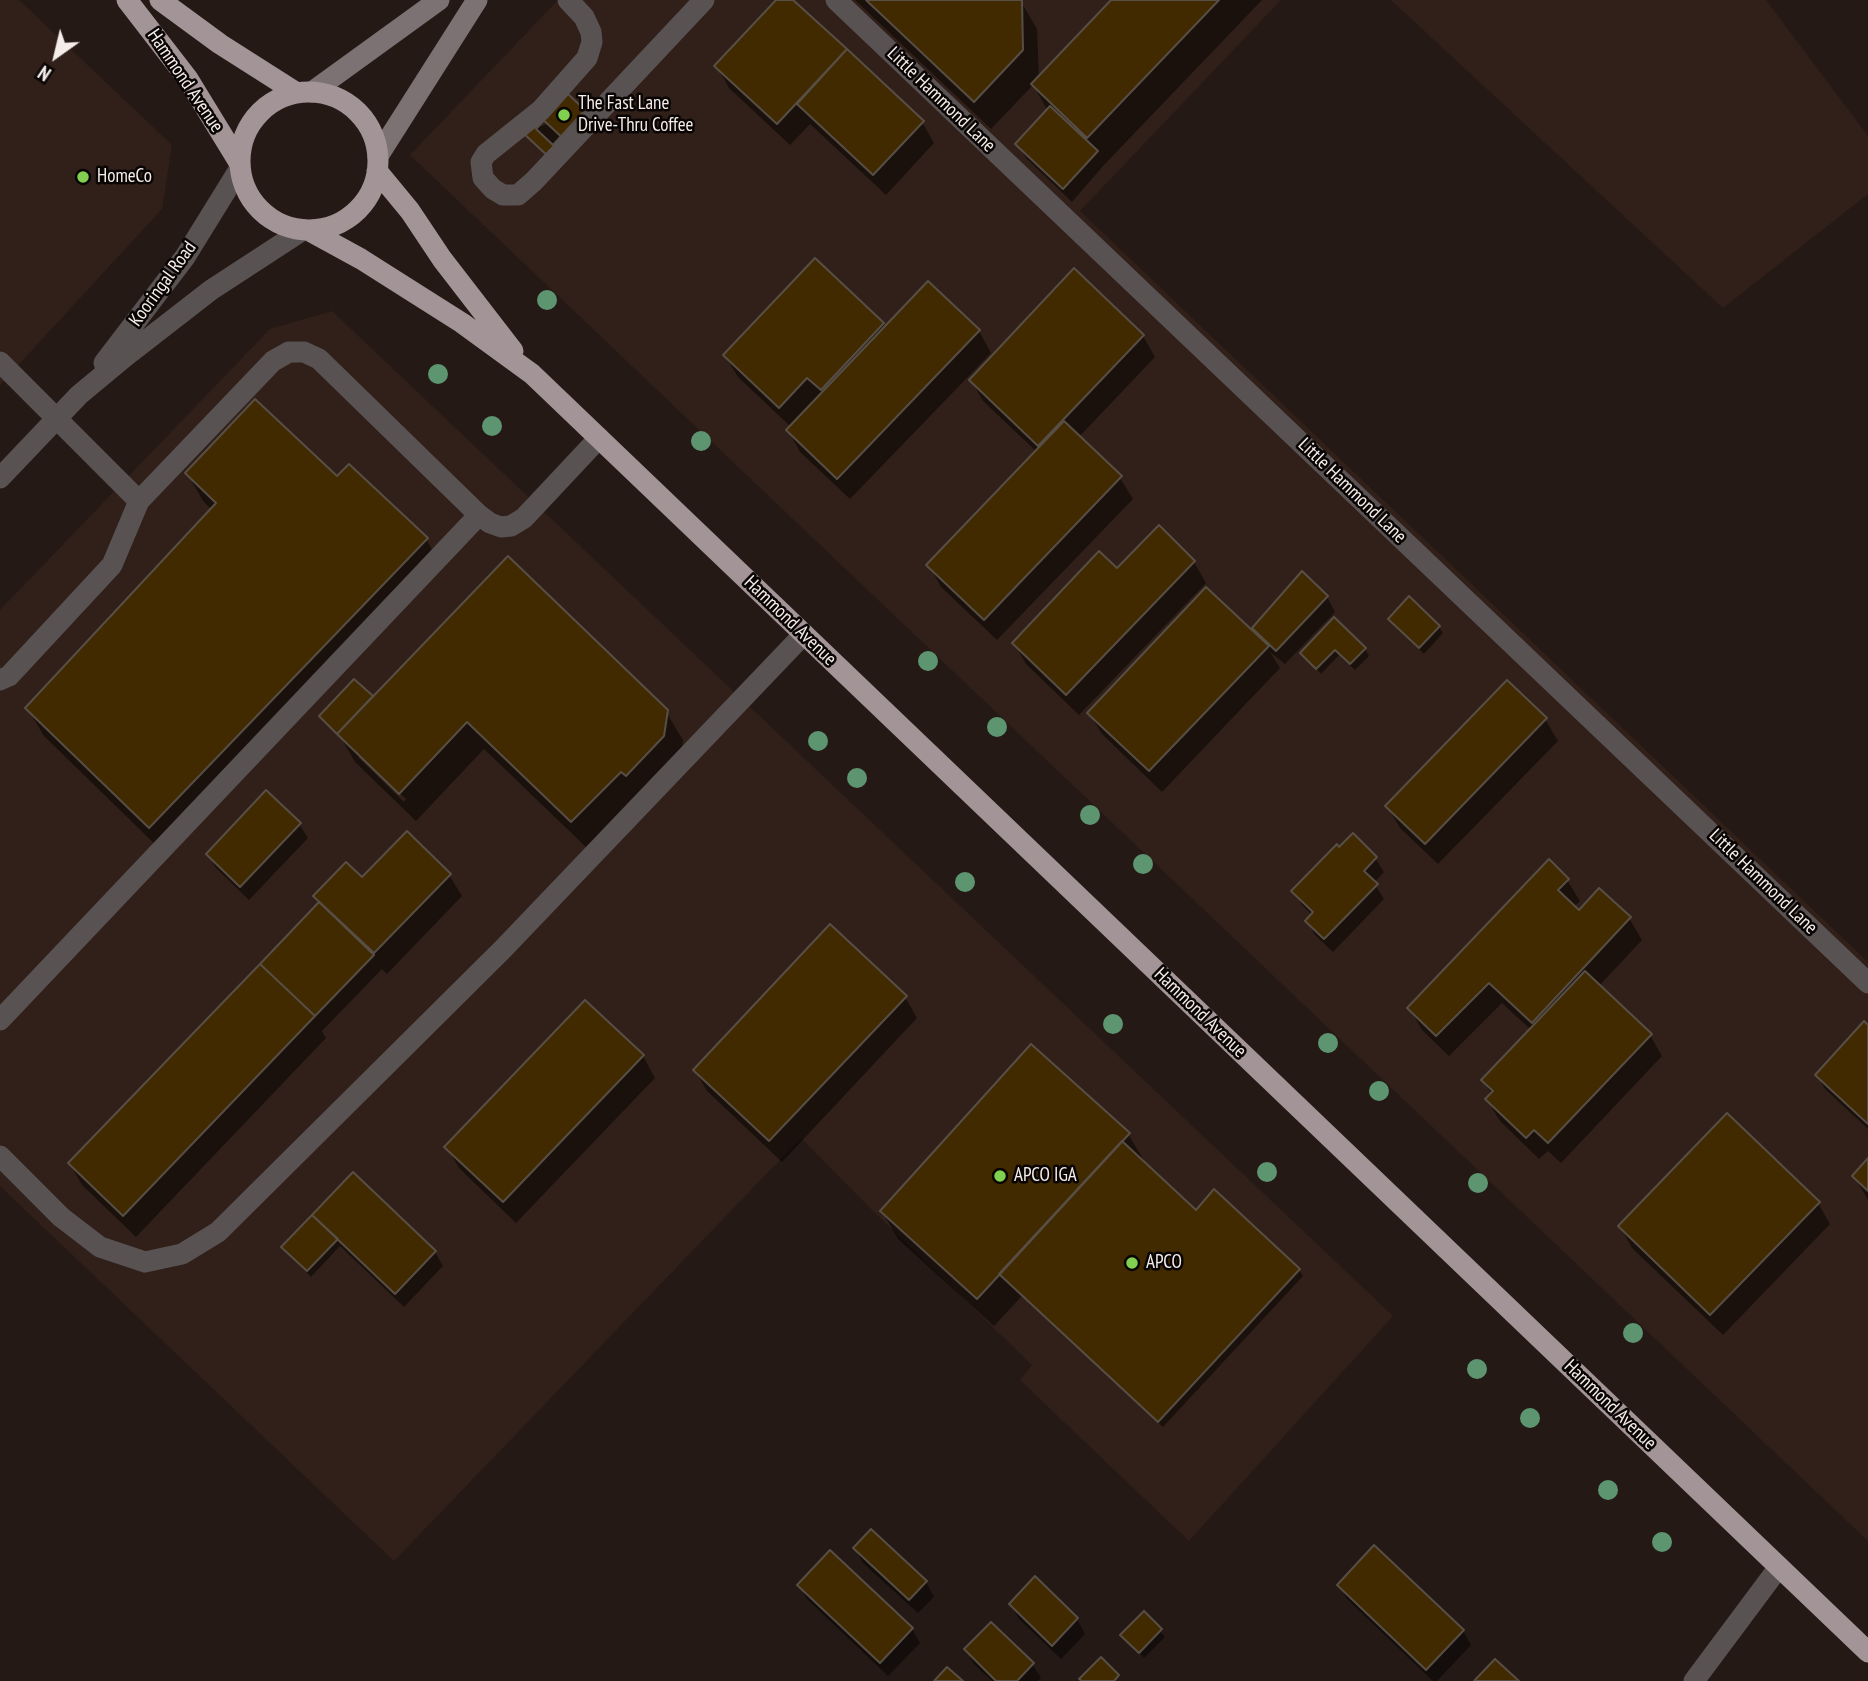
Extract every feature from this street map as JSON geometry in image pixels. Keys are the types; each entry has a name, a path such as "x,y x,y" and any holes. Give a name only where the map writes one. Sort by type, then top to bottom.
{"highway":[{"name":"Hammond Avenue","path":"127,0 187,79 240,166"},
{"name":"Hammond Avenue","path":"159,0 220,44 304,92"},
{"path":"304,92 331,96 355,110 371,131 378,164 372,190 352,215 339,223 305,230 288,227 261,210 244,184 240,166 241,148 252,121 274,101 304,92"},
{"name":"Hammond Avenue","path":"378,164 443,260 532,374"},
{"name":"Hammond Avenue","path":"305,230 361,259 462,323 532,374 1868,1652"}],"main road":[{"path":"304,92 439,0"},
{"path":"378,164 477,0"}],"street":[{"path":"568,0 584,17 591,32 592,42 587,58 541,110 486,154 481,162 483,178 493,189 503,194 518,195 534,181 704,0"},
{"name":"Little Hammond Lane","path":"836,0 1868,983"},
{"name":"Kooringal Road","path":"0,478 79,395 185,257 240,166"},
{"name":"Kooringal Road","path":"79,395 211,290 305,230"},
{"path":"0,680 9,676 112,565 139,501 273,361 289,352 304,352 319,359 479,515 501,527 517,522 599,438"},
{"path":"0,362 139,501"},
{"path":"0,1020 479,515"},
{"path":"0,1156 61,1217 100,1247 145,1262 182,1254 218,1232 503,949 804,634"},
{"path":"1694,1681 1779,1567"}],"shaded area":[{"name":"HomeCo","path":"0,0 19,0 172,145 162,209 0,385"},
{"path":"558,0 1281,0 1080,211 1868,962 1868,1541 410,155"},
{"path":"1391,0 1766,0 1868,136 1868,194 1723,308"},
{"path":"332,311 1393,1316 1189,1541 1020,1380 1032,1365 801,1138 394,1561 0,1186 0,610 270,329"}],"building":[{"path":"776,0 793,0 847,49 777,124 714,66"},
{"path":"866,0 1022,0 1023,50 974,102"},
{"path":"1111,0 1219,0 1087,138 1031,84"},
{"path":"847,49 924,121 873,175 797,104"},
{"name":"The Fast Lane Drive-Thru Coffee","path":"568,94 585,110 553,145 536,129"},
{"path":"1050,106 1098,151 1063,189 1015,144"},
{"path":"538,115 567,142 551,159 522,132"},
{"path":"815,258 884,323 821,390 807,378 779,408 723,355"},
{"path":"1074,268 1144,335 1038,446 969,380"},
{"path":"928,281 980,330 837,479 786,430"},
{"path":"255,399 337,476 349,464 428,538 149,828 25,708 216,503 185,473"},
{"path":"1064,421 1122,476 984,620 926,565"},
{"path":"1159,525 1195,561 1066,695 1012,643 1099,551 1117,568"},
{"path":"508,556 668,710 664,736 626,776 621,772 571,822 467,722 399,794 337,734"},
{"path":"1302,571 1328,596 1276,651 1252,628"},
{"path":"1206,587 1269,646 1149,771 1087,713"},
{"path":"1409,596 1440,626 1419,648 1388,619"},
{"path":"1334,617 1366,648 1350,664 1335,650 1316,669 1300,653"},
{"path":"354,679 373,696 337,734 319,716"},
{"path":"1507,680 1547,718 1425,844 1385,806"},
{"path":"266,790 301,823 240,887 206,854"},
{"path":"407,831 451,874 374,953 313,896 346,862 362,877"},
{"path":"1353,833 1377,857 1364,871 1378,884 1324,939 1305,921 1313,912 1291,891 1337,844 1339,847"},
{"path":"1549,859 1569,879 1558,890 1579,910 1599,888 1631,917 1532,1023 1489,983 1436,1036 1407,1008"},
{"path":"319,902 374,955 315,1016 260,964"},
{"path":"830,924 907,996 769,1141 693,1070"},
{"path":"260,964 315,1016 123,1216 68,1163"},
{"path":"1585,971 1652,1034 1548,1143 1534,1130 1526,1138 1485,1099 1493,1091 1481,1080"},
{"path":"585,1000 644,1055 503,1202 444,1147"},
{"path":"1864,1021 1868,1025 1868,1124 1815,1075"},
{"name":"APCO IGA","path":"1031,1044 1130,1133 977,1299 880,1211"},
{"path":"1727,1113 1820,1202 1710,1315 1618,1226"},
{"path":"1122,1141 1196,1210 1214,1189 1300,1269 1158,1422 999,1274"},
{"path":"1868,1158 1868,1191 1852,1176"},
{"path":"353,1172 436,1251 395,1294 312,1215"},
{"path":"312,1215 338,1239 307,1271 281,1247"},
{"path":"871,1529 927,1581 909,1600 853,1548"},
{"path":"1374,1545 1464,1630 1426,1670 1337,1585"},
{"path":"830,1550 913,1628 880,1663 797,1585"},
{"path":"1035,1576 1078,1618 1052,1646 1009,1604"},
{"path":"1144,1611 1162,1629 1139,1653 1120,1635"},
{"path":"991,1622 1034,1663 1017,1681 996,1681 964,1649"},
{"path":"1101,1657 1119,1675 1114,1681 1079,1679"},
{"path":"1495,1659 1519,1681 1474,1681"},
{"path":"947,1667 963,1681 934,1681"}],"place":[{"name":"The Fast Lane Drive-Thru Coffee","path":"564,115"},
{"name":"HomeCo","path":"83,177"},
{"name":"APCO IGA","path":"1000,1176"},
{"name":"APCO","path":"1132,1263"}]}
